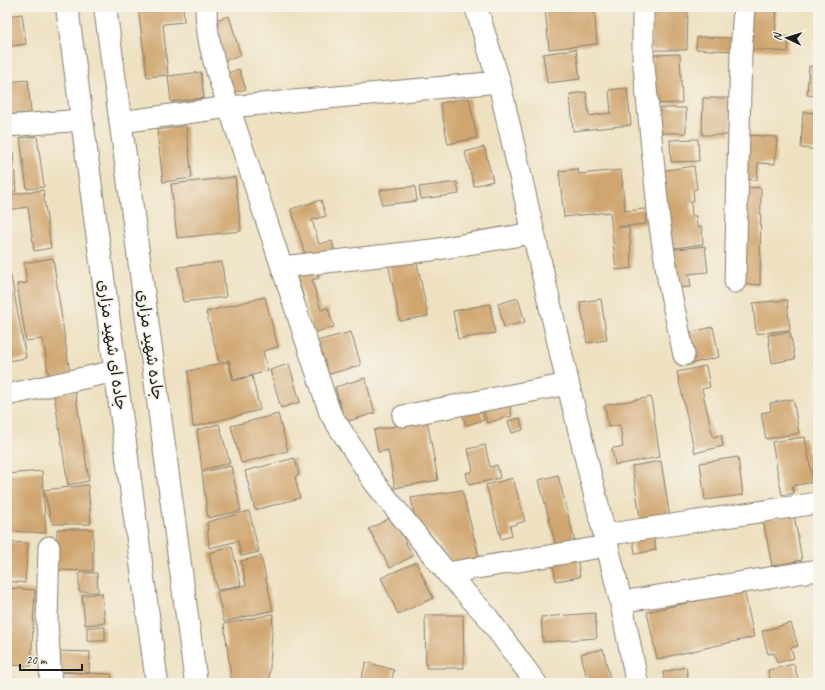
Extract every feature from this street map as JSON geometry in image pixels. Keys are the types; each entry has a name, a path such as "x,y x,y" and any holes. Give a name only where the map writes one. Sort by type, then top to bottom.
{"main road":[{"name":"جاده ای شهید مزاری","path":"67,7 157,683"},
{"name":"جاده شهید مزاری","path":"105,7 196,683"},
{"path":"476,7 499,82 568,384 621,602 637,683"}],"street":[{"path":"206,7 206,26 216,72 229,107 330,413 374,482 447,573 486,615 536,683"},
{"path":"643,7 643,56 658,220 669,285 684,355"},
{"path":"735,282 744,7"},
{"path":"121,122 229,107 499,82"},
{"path":"7,126 82,120"},
{"path":"282,267 432,250 534,233"},
{"path":"7,395 115,371"},
{"path":"403,416 568,384"},
{"path":"447,573 605,540 818,503"},
{"path":"49,547 46,620 51,683"},
{"path":"621,602 818,570"}],"building":[{"path":"138,7 183,7 184,22 163,24 168,75 147,77"},
{"path":"545,7 594,7 597,44 549,49"},
{"path":"652,7 688,7 687,50 651,50"},
{"path":"750,7 777,7 775,36 789,37 788,52 747,49"},
{"path":"22,14 26,44 7,47 7,16"},
{"path":"229,16 241,56 223,61 212,21"},
{"path":"697,37 732,38 732,51 696,49"},
{"path":"576,49 580,79 547,83 543,54"},
{"path":"680,54 682,103 649,104 653,55"},
{"path":"809,66 818,67 818,96 807,95"},
{"path":"239,69 246,89 228,95 220,76"},
{"path":"201,72 204,98 171,102 168,76"},
{"path":"28,80 31,113 7,115 7,82"},
{"path":"627,88 631,125 573,131 570,94 586,92 589,116 611,113 609,90"},
{"path":"469,98 477,138 448,144 440,103"},
{"path":"703,98 731,98 730,135 702,135"},
{"path":"655,108 686,108 686,133 656,133"},
{"path":"803,112 818,113 818,150 801,148"},
{"path":"186,126 192,178 163,182 157,130"},
{"path":"746,135 777,137 775,164 758,163 757,180 744,179"},
{"path":"37,136 44,187 27,189 20,138"},
{"path":"698,139 699,161 671,162 670,140"},
{"path":"484,147 493,181 474,186 465,152"},
{"path":"7,152 13,152 16,191 7,192"},
{"path":"694,166 697,189 693,190 694,202 691,202 692,216 696,216 697,227 702,227 703,244 667,249 659,171"},
{"path":"578,169 579,174 621,170 625,211 645,209 646,224 617,227 629,227 632,268 616,270 610,212 564,217 559,171"},
{"path":"235,177 241,231 177,238 171,184"},
{"path":"457,182 459,194 421,199 419,187"},
{"path":"415,186 417,201 382,205 380,190"},
{"path":"744,187 761,188 760,285 742,284"},
{"path":"43,190 51,248 34,251 28,207 8,210 7,195"},
{"path":"321,200 326,216 312,220 319,244 332,241 335,252 307,261 291,209"},
{"path":"705,246 708,272 689,274 691,287 674,288 669,250"},
{"path":"416,257 428,316 400,321 388,263"},
{"path":"53,258 70,374 49,378 43,339 26,341 17,284 27,283 24,263"},
{"path":"222,262 226,297 183,302 178,267"},
{"path":"316,268 319,278 312,280 321,310 328,308 334,327 313,333 296,270"},
{"path":"11,276 26,358 7,361 7,277"},
{"path":"265,297 278,347 263,351 268,371 234,380 229,360 219,362 206,312"},
{"path":"518,298 525,322 504,327 498,304"},
{"path":"601,299 607,340 587,343 580,302"},
{"path":"787,300 790,330 756,334 753,303"},
{"path":"490,304 495,333 458,339 453,311"},
{"path":"713,327 719,357 690,364 683,334"},
{"path":"351,332 361,365 323,376 313,342"},
{"path":"790,332 795,359 772,363 768,335"},
{"path":"228,362 233,381 252,376 260,410 193,427 188,371"},
{"path":"289,364 300,402 281,408 270,370"},
{"path":"706,366 710,387 702,389 713,437 721,435 723,446 695,453 677,372"},
{"path":"365,378 375,413 345,422 335,387"},
{"path":"75,391 89,481 68,485 54,394"},
{"path":"651,397 660,457 615,465 612,448 623,447 620,425 608,427 605,405"},
{"path":"793,399 799,433 766,439 761,413 771,411 770,403"},
{"path":"509,402 512,416 487,423 483,409"},
{"path":"480,408 484,420 466,425 462,413"},
{"path":"278,414 288,451 241,463 231,426"},
{"path":"520,418 523,430 512,433 508,421"},
{"path":"427,420 438,480 395,488 388,450 378,452 374,430"},
{"path":"219,424 230,463 202,470 197,430"},
{"path":"805,437 813,482 792,486 794,493 782,495 772,442"},
{"path":"485,445 490,467 497,465 500,478 469,485 466,473 473,471 468,449"},
{"path":"738,457 743,495 705,500 700,463"},
{"path":"295,458 299,475 295,477 300,498 255,510 245,471"},
{"path":"661,461 670,518 641,523 632,466"},
{"path":"231,466 241,511 208,518 202,472"},
{"path":"42,471 46,533 7,531 7,474"},
{"path":"558,475 576,546 557,551 539,480"},
{"path":"513,478 525,521 510,526 512,536 501,539 486,485"},
{"path":"88,485 91,524 52,524 44,490"},
{"path":"462,490 480,561 454,564 414,514 411,498"},
{"path":"249,511 259,552 241,556 238,541 209,548 207,522"},
{"path":"794,515 802,560 772,566 763,520"},
{"path":"392,517 413,556 390,568 369,529"},
{"path":"57,529 93,529 93,571 57,570"},
{"path":"653,534 656,550 635,554 633,538"},
{"path":"7,542 28,543 25,583 7,581"},
{"path":"232,547 241,585 217,590 209,553"},
{"path":"577,555 580,577 556,581 552,560"},
{"path":"261,556 273,610 224,622 217,592 246,585 241,561"},
{"path":"416,562 433,598 398,614 381,578"},
{"path":"79,573 97,573 98,592 79,592"},
{"path":"7,588 35,590 31,666 7,665"},
{"path":"744,590 754,637 657,659 647,612"},
{"path":"102,593 105,623 85,625 82,595"},
{"path":"595,613 597,638 543,642 541,617"},
{"path":"273,614 269,683 232,683 224,624"},
{"path":"425,615 463,615 464,668 426,668"},
{"path":"791,623 798,646 791,648 794,658 777,663 774,653 768,654 762,631"},
{"path":"87,627 105,627 105,641 87,641"},
{"path":"603,649 611,683 588,683 581,654"},
{"path":"57,651 90,652 89,673 57,671"},
{"path":"366,662 394,670 391,683 360,683"},
{"path":"794,664 799,683 771,683 768,670"},
{"path":"686,667 689,683 665,683 663,672"},
{"path":"57,672 111,674 113,683 58,683"},
{"path":"7,678 16,678 16,683 7,683"}]}
